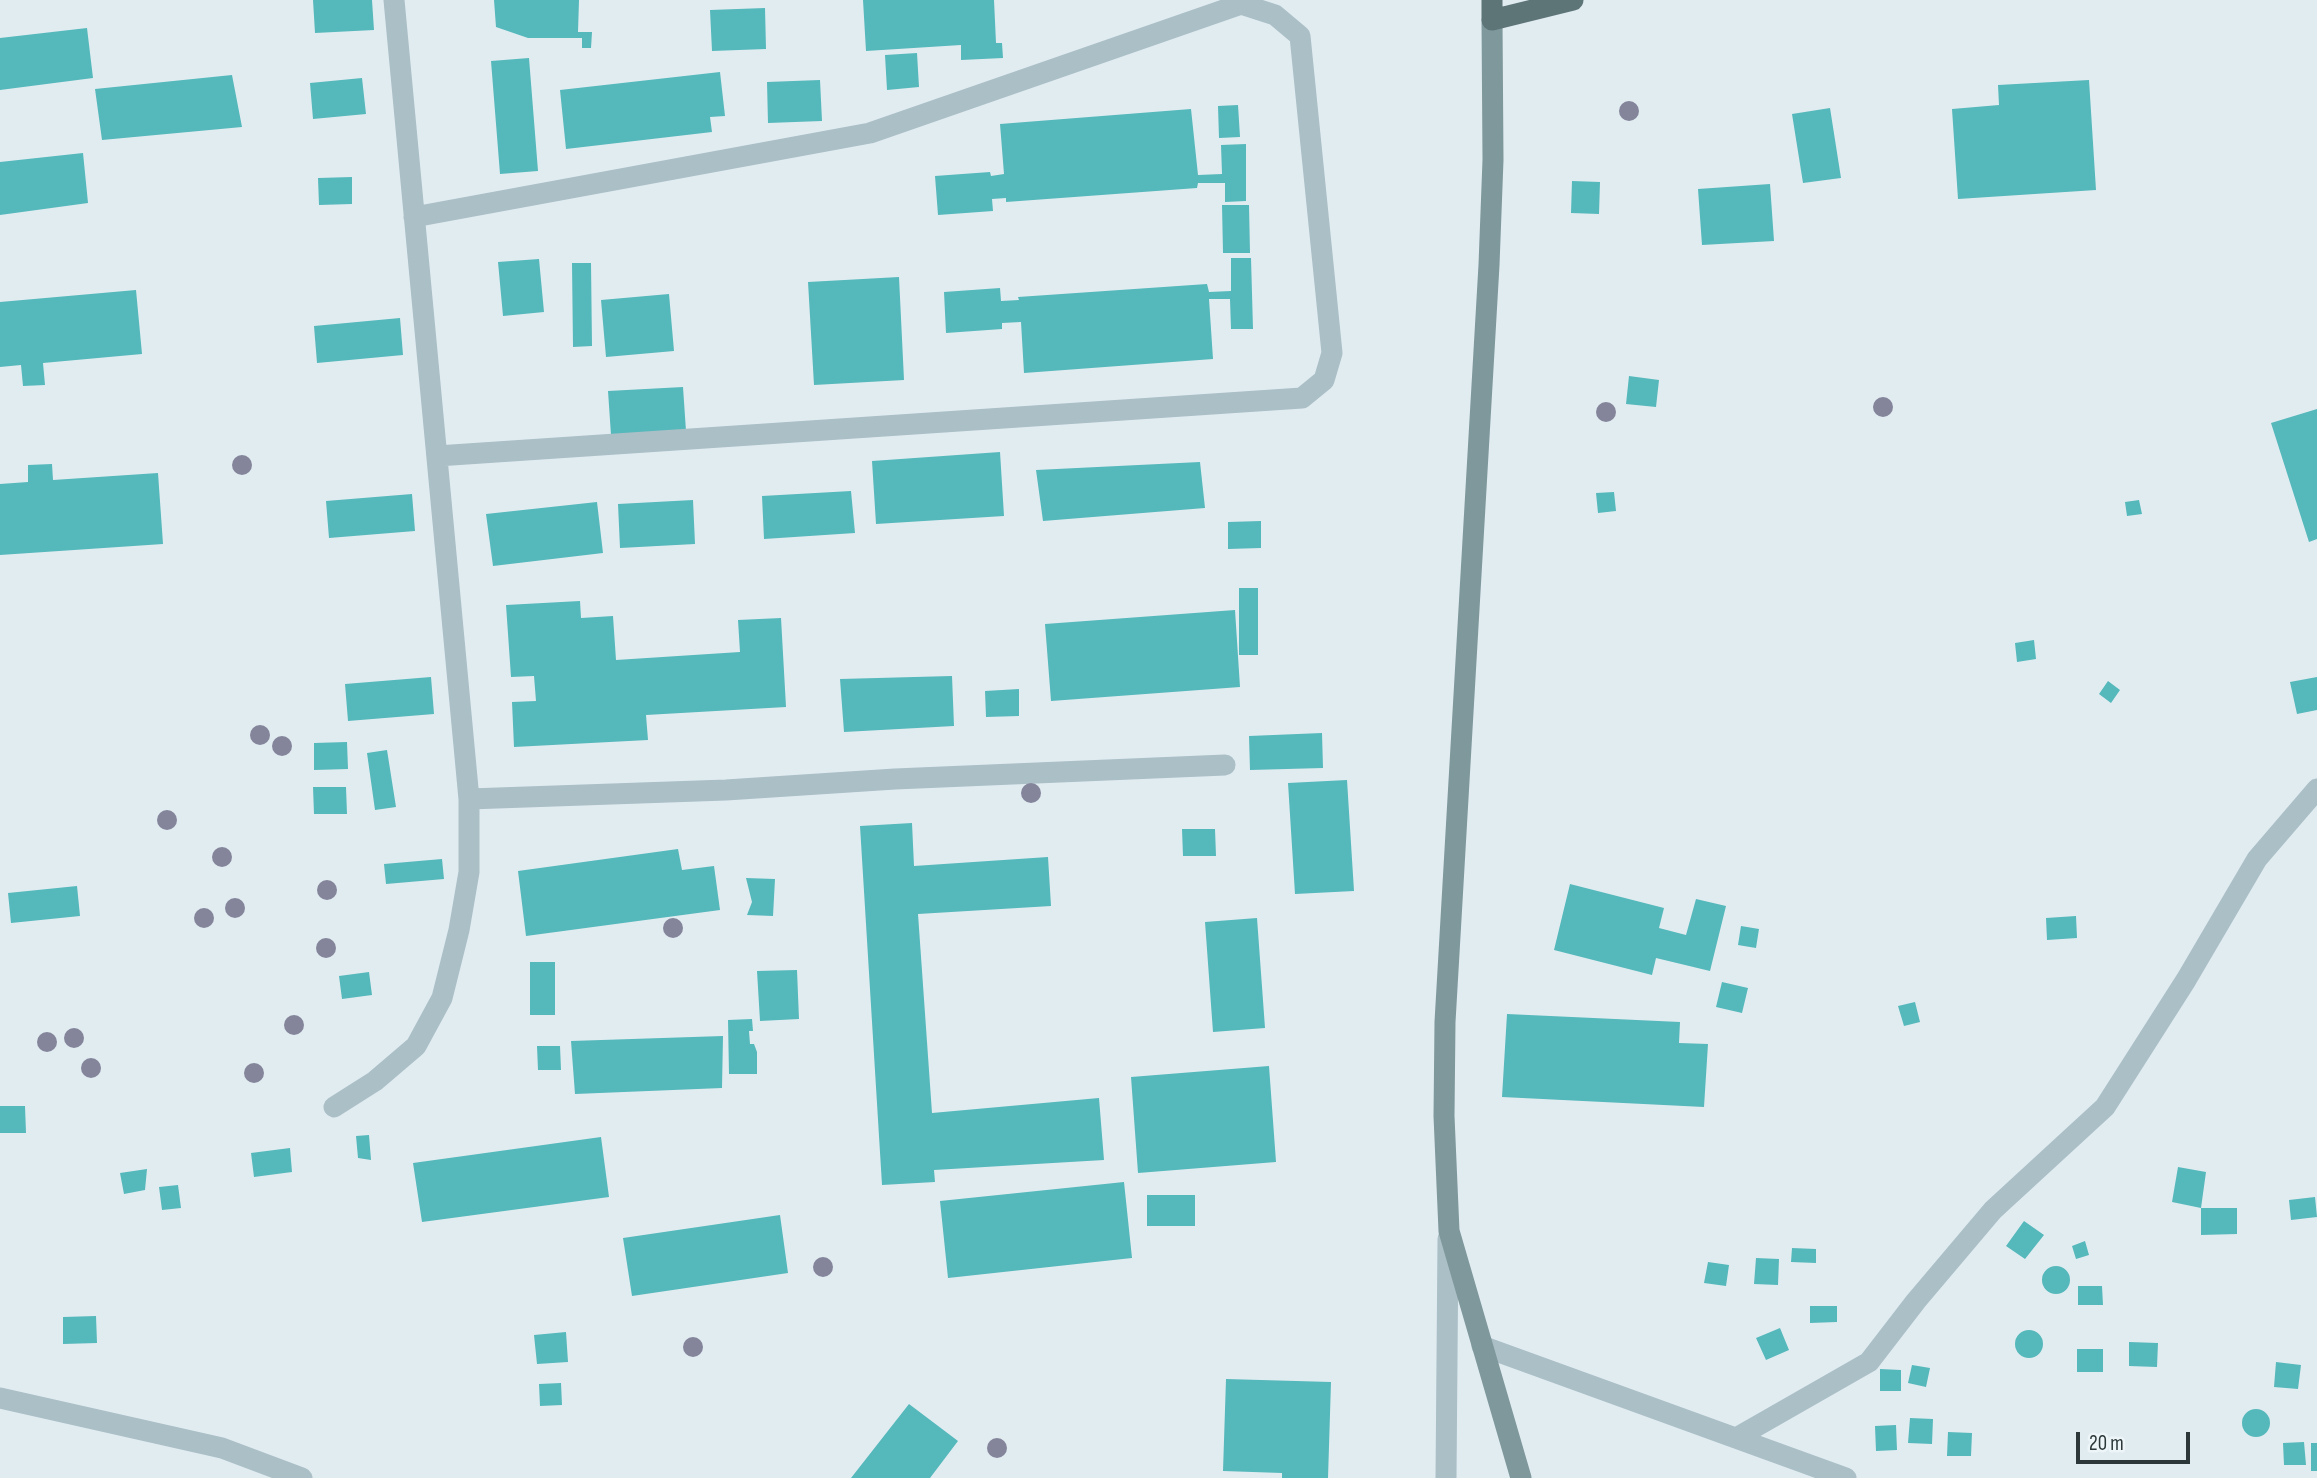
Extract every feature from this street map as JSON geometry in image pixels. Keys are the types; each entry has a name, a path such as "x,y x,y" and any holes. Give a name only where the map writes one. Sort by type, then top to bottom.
{"main road":[{"path":"1492,10 1573,0"}],"street":[{"path":"334,1107 375,1081 416,1046 442,998 459,930 469,873 469,799 394,0"},
{"path":"414,217 870,133 1241,4 1275,15 1300,36 1332,353 1324,380 1302,398 437,456"},
{"path":"1446,1478 1448,1231 1444,1116 1445,1022 1489,265 1493,160 1492,10"},
{"path":"469,799 726,790 895,779 1225,765"},
{"path":"1736,1438 1869,1362 1916,1301 1993,1210 2105,1107 2186,980 2257,859 2317,789"},
{"path":"1448,1231 1521,1478"},
{"path":"1482,1346 1846,1478"},
{"path":"0,1398 222,1448 302,1478"}],"building":[{"path":"313,0 372,0 374,30 315,33"},
{"path":"494,0 579,0 578,32 592,32 591,48 582,48 582,38 528,38 496,27"},
{"path":"863,0 994,0 996,43 1002,43 1003,58 961,60 961,45 866,51"},
{"path":"765,8 766,49 712,51 710,10"},
{"path":"87,28 93,78 0,90 0,38"},
{"path":"917,53 919,87 887,90 885,55"},
{"path":"529,58 538,171 500,174 491,61"},
{"path":"720,72 725,116 710,117 712,132 566,149 560,90"},
{"path":"232,75 242,127 102,140 95,89"},
{"path":"362,78 366,114 313,119 310,83"},
{"path":"820,80 822,121 768,123 767,82"},
{"path":"2089,80 2096,190 1958,199 1952,109 1999,105 1998,85"},
{"path":"1238,105 1240,137 1219,138 1218,106"},
{"path":"1830,108 1841,178 1803,183 1792,114"},
{"path":"1191,109 1198,175 1222,174 1221,145 1246,144 1246,201 1225,202 1225,183 1198,183 1197,188 1006,202 1006,198 992,199 993,211 938,215 935,176 990,172 991,176 1004,174 1000,124"},
{"path":"83,153 88,203 0,215 0,162"},
{"path":"352,177 352,204 319,205 318,178"},
{"path":"1572,181 1600,182 1599,214 1571,213"},
{"path":"1770,184 1774,241 1702,245 1698,189"},
{"path":"1222,205 1249,205 1250,253 1223,253"},
{"path":"1231,258 1251,258 1253,329 1231,329 1230,299 1209,299 1213,359 1024,373 1021,322 1002,323 1002,329 946,333 944,292 1000,288 1001,301 1019,300 1018,297 1207,284 1209,292 1231,291"},
{"path":"539,259 544,312 503,316 498,262"},
{"path":"572,263 591,263 592,346 573,347"},
{"path":"899,277 904,380 814,385 808,282"},
{"path":"136,290 142,354 43,363 45,385 23,386 21,365 0,367 0,302"},
{"path":"669,294 674,351 606,357 601,300"},
{"path":"400,318 403,355 317,363 314,326"},
{"path":"1629,376 1659,380 1656,407 1626,404"},
{"path":"683,387 686,431 611,435 608,391"},
{"path":"2317,409 2317,539 2309,542 2271,423"},
{"path":"1000,452 1004,516 876,524 872,461"},
{"path":"1200,462 1205,508 1043,521 1036,470"},
{"path":"52,464 53,480 158,473 163,544 0,555 0,484 28,482 28,465"},
{"path":"851,491 855,533 764,539 762,496"},
{"path":"1614,492 1616,511 1598,513 1596,493"},
{"path":"412,494 415,531 329,538 326,501"},
{"path":"693,500 695,544 620,548 618,504"},
{"path":"2139,500 2142,514 2127,516 2125,502"},
{"path":"597,502 603,553 493,566 486,514"},
{"path":"1261,521 1261,548 1228,549 1228,522"},
{"path":"1239,588 1258,588 1258,655 1239,655"},
{"path":"580,601 581,618 613,616 616,660 740,652 738,620 781,618 786,707 646,715 648,740 514,747 512,702 536,701 534,676 511,677 506,605"},
{"path":"1235,610 1240,687 1051,701 1045,624"},
{"path":"2034,640 2036,659 2017,662 2015,643"},
{"path":"952,676 954,726 844,732 840,679"},
{"path":"431,677 434,714 348,721 345,684"},
{"path":"2317,677 2317,710 2297,714 2290,682"},
{"path":"2108,681 2120,690 2111,703 2099,694"},
{"path":"1019,689 1019,716 986,717 985,691"},
{"path":"1322,733 1323,768 1250,770 1249,736"},
{"path":"347,742 348,769 314,770 314,743"},
{"path":"387,750 396,807 375,810 367,753"},
{"path":"1347,780 1354,891 1295,894 1288,783"},
{"path":"313,787 346,787 347,814 314,814"},
{"path":"912,823 914,866 1048,857 1051,906 918,914 932,1113 1099,1098 1104,1160 934,1170 935,1182 882,1185 860,826"},
{"path":"1182,829 1215,829 1216,856 1183,856"},
{"path":"678,849 682,870 714,866 720,910 526,936 518,871"},
{"path":"442,859 444,879 386,884 384,864"},
{"path":"746,878 775,879 773,916 747,915 752,902"},
{"path":"1570,884 1664,908 1659,928 1686,935 1696,899 1726,906 1710,971 1656,958 1652,975 1554,950"},
{"path":"77,886 80,916 11,923 8,893"},
{"path":"2076,916 2077,938 2047,940 2046,918"},
{"path":"1257,918 1265,1028 1213,1032 1205,922"},
{"path":"1741,926 1759,929 1756,948 1738,945"},
{"path":"530,962 555,962 555,1015 530,1015"},
{"path":"797,970 799,1019 760,1021 757,971"},
{"path":"369,972 372,995 342,999 339,976"},
{"path":"1722,982 1748,988 1742,1013 1716,1007"},
{"path":"1915,1002 1920,1022 1904,1026 1898,1006"},
{"path":"1507,1014 1680,1022 1679,1043 1708,1044 1704,1107 1502,1097"},
{"path":"752,1019 750,1044 754,1044 757,1052 757,1074 729,1074 728,1020"},
{"path":"723,1036 722,1088 575,1094 571,1041"},
{"path":"537,1046 560,1046 561,1070 538,1070"},
{"path":"1269,1066 1276,1162 1138,1173 1131,1077"},
{"path":"0,1106 25,1106 26,1133 0,1133"},
{"path":"369,1135 371,1160 358,1158 356,1136"},
{"path":"601,1137 609,1197 422,1222 413,1163"},
{"path":"290,1148 292,1172 254,1177 251,1153"},
{"path":"2178,1167 2206,1172 2201,1208 2172,1202"},
{"path":"147,1169 145,1190 124,1194 120,1173"},
{"path":"1124,1182 1132,1258 948,1278 940,1201"},
{"path":"178,1185 181,1208 162,1210 159,1187"},
{"path":"1147,1195 1195,1195 1195,1226 1147,1226"},
{"path":"2315,1197 2317,1217 2291,1220 2289,1200"},
{"path":"2201,1208 2237,1208 2237,1234 2201,1235"},
{"path":"780,1215 788,1273 632,1296 623,1238"},
{"path":"2024,1221 2044,1235 2025,1259 2006,1246"},
{"path":"2085,1241 2089,1255 2076,1259 2072,1246"},
{"path":"1792,1248 1816,1249 1816,1263 1791,1262"},
{"path":"1756,1258 1779,1259 1778,1285 1754,1284"},
{"path":"1708,1262 1729,1265 1726,1286 1704,1283"},
{"path":"2056,1266 2066,1270 2070,1280 2066,1290 2056,1294 2046,1290 2042,1280 2046,1270"},
{"path":"2078,1286 2102,1286 2103,1305 2078,1305"},
{"path":"1810,1306 1837,1306 1837,1322 1810,1323"},
{"path":"96,1316 97,1343 63,1344 63,1317"},
{"path":"1780,1328 1789,1350 1766,1360 1756,1338"},
{"path":"2029,1330 2039,1334 2043,1344 2039,1354 2029,1358 2019,1354 2015,1344 2019,1334"},
{"path":"566,1332 568,1362 537,1364 534,1335"},
{"path":"2129,1342 2158,1343 2157,1367 2129,1366"},
{"path":"2077,1349 2103,1349 2103,1372 2077,1372"},
{"path":"2276,1362 2301,1365 2298,1389 2274,1387"},
{"path":"1912,1365 1930,1368 1926,1387 1908,1383"},
{"path":"1880,1369 1901,1370 1901,1391 1880,1391"},
{"path":"1226,1379 1331,1382 1328,1478 1282,1478 1282,1473 1223,1471"},
{"path":"561,1383 562,1405 540,1406 539,1384"},
{"path":"909,1404 958,1441 930,1478 851,1478"},
{"path":"2256,1409 2266,1413 2270,1423 2266,1433 2256,1437 2246,1433 2242,1423 2246,1413"},
{"path":"1910,1418 1933,1419 1932,1444 1908,1443"},
{"path":"1896,1425 1897,1450 1876,1451 1875,1426"},
{"path":"1948,1432 1972,1433 1971,1456 1947,1456"},
{"path":"2304,1442 2306,1465 2284,1465 2283,1443"},
{"path":"2311,1443 2317,1443 2317,1471 2311,1471"}]}
